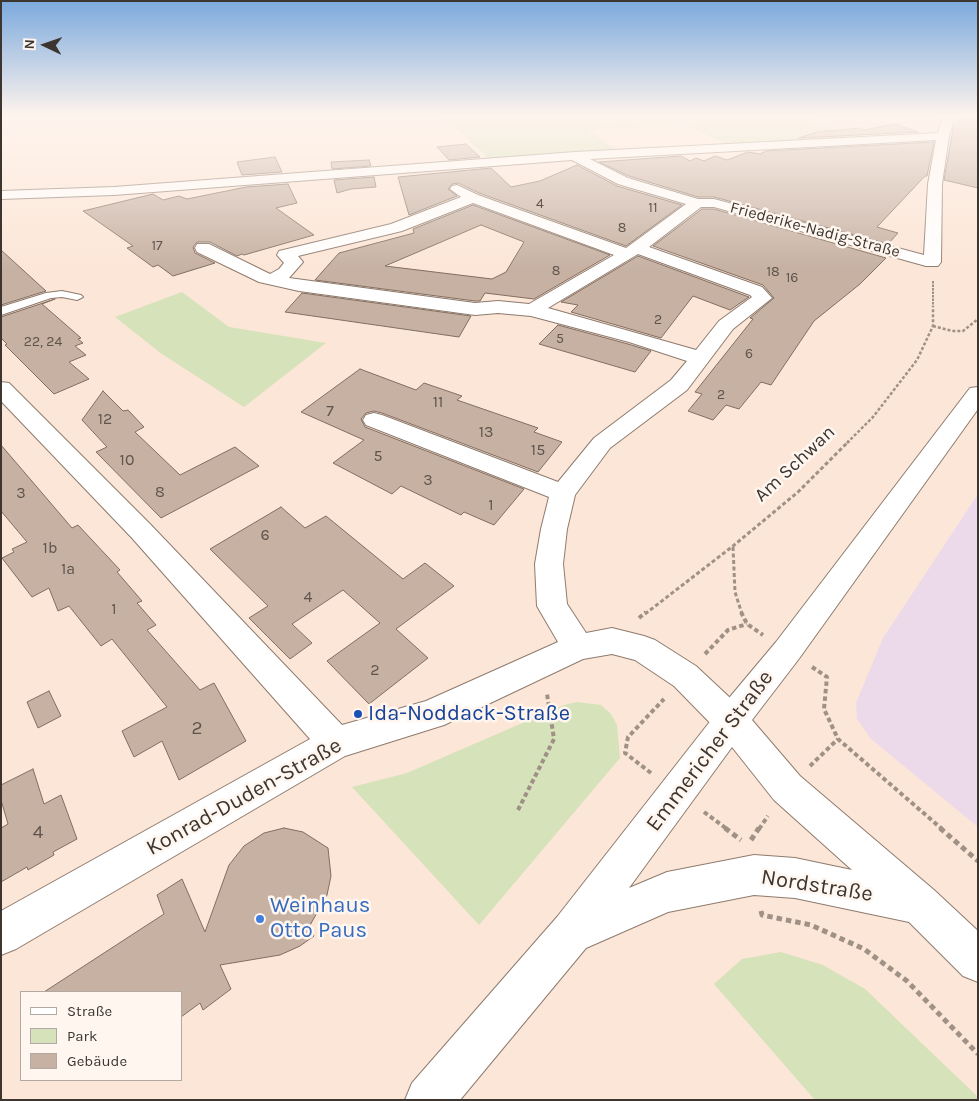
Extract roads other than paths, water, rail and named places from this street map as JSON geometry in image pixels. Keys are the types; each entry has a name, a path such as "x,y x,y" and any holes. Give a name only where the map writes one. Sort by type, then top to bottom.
{"street":[{"path":"1,195 114,191 443,166"},
{"path":"448,166 457,190 473,198 756,291 763,298 726,325 679,385 602,444 563,493 554,529 549,564 552,606 578,647"},
{"name":"Friederike-Nadig-Straße","path":"595,166 623,181 698,203 714,202 932,262 935,184 938,166"},
{"path":"245,270 304,249 396,228 473,198"},
{"path":"532,310 632,251 698,203"},
{"path":"203,248 260,277 299,286 475,309 498,306 532,310 700,358"},
{"path":"273,280 286,273 294,262 286,255"},
{"path":"1,388 141,531 285,690 336,743"},
{"name":"Emmericher Straße","path":"430,1100 572,932 731,721 787,651 978,393"},
{"path":"374,420 563,493"},
{"name":"Konrad-Duden-Straße","path":"1,934 336,743 432,714 578,647 612,641 644,649 685,676 731,721"},
{"name":"Nordstraße","path":"731,721 787,788 920,904 978,961"},
{"name":"Nordstraße","path":"572,932 668,892 754,875 795,878 920,904"}],"lane":[{"path":"1,311 50,295 62,294 77,297"}],"place":[{"name":"Ida-Noddack-Straße","path":"358,714"},
{"name":"Weinhaus Otto Paus","path":"260,919"}]}
